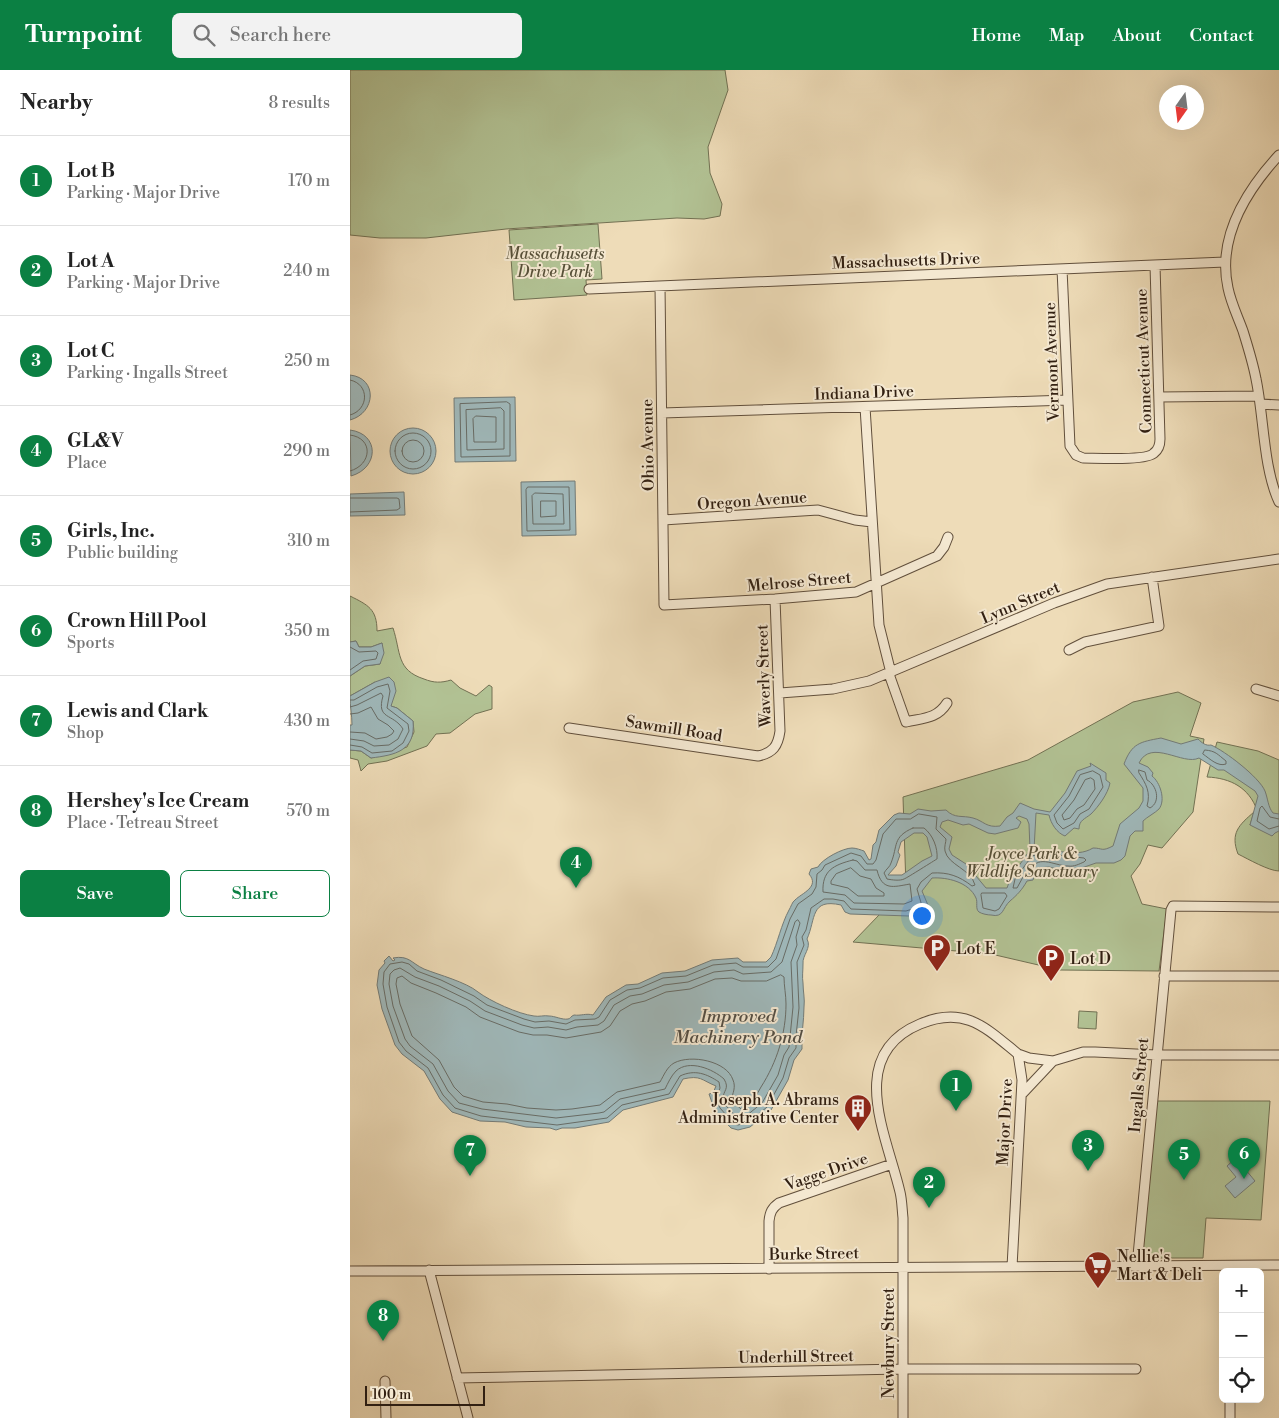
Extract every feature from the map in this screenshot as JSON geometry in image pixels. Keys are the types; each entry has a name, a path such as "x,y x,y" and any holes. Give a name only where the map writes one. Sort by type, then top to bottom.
{"street":[{"path":"1279,155 1258,178 1243,202 1236,219 1224,262 1228,289 1249,351 1260,400 1266,452 1279,502"},
{"name":"Massachusetts Drive","path":"589,289 1224,262"},
{"name":"Connecticut Avenue","path":"1074,453 1083,458 1143,458 1154,454 1158,449 1160,439 1155,265"},
{"name":"Vermont Avenue","path":"1062,269 1069,443 1074,453"},
{"name":"Ohio Avenue","path":"660,286 664,605"},
{"path":"1159,397 1260,400 1279,405"},
{"name":"Indiana Drive","path":"662,413 1067,400"},
{"path":"866,407 879,625 890,673 906,722 936,715 947,703"},
{"name":"Oregon Avenue","path":"663,520 818,510 855,520 872,522"},
{"name":"Melrose Street","path":"664,605 776,600 856,592 936,556 944,547 948,537"},
{"name":"Lynn Street","path":"780,693 852,686 890,673 1080,592 1107,584 1279,559"},
{"path":"1069,650 1085,642 1159,626 1152,577"},
{"name":"Waverly Street","path":"774,749 779,741 780,731 776,600"},
{"path":"1256,688 1279,696"},
{"name":"Sawmill Road","path":"568,728 758,756 768,754 774,749"},
{"name":"Ingalls Street","path":"1137,1266 1171,910 1173,906 1279,907"},
{"path":"1164,976 1279,976"},
{"path":"902,1268 903,1218 900,1191 879,1113 876,1086 878,1068 887,1050 899,1036 914,1026 941,1018 969,1020 990,1030 1018,1054 1029,1058 1053,1061 1089,1052 1156,1055 1279,1055"},
{"name":"Major Drive","path":"1012,1267 1022,1094 1022,1071 1018,1054"},
{"path":"1022,1094 1053,1061"},
{"name":"Vagge Drive","path":"769,1269 769,1215 774,1207 779,1203 892,1164"},
{"name":"Burke Street","path":"1242,1268 1279,1265"},
{"name":"Burke Street","path":"350,1271 1137,1266 1219,1269"},
{"name":"Newbury Street","path":"902,1268 904,1418"},
{"path":"429,1270 468,1418"},
{"name":"Underhill Street","path":"457,1378 902,1369 1136,1369"},
{"path":"385,1381 386,1418"},
{"path":"1230,1403 1230,1418"}],"green space":[{"path":"350,70 725,70 728,90 708,147 710,173 722,204 720,216 704,219 677,218 506,229 426,238 380,238 350,235"},
{"name":"Massachusetts Drive Park","path":"598,224 602,279 586,280 587,295 514,300 509,230"},
{"path":"350,596 362,602 370,609 377,624 377,631 393,628 401,659 408,671 431,681 451,680 460,688 476,696 489,685 492,687 492,709 475,714 450,733 436,734 427,746 387,761 368,764 361,771 358,760 350,758 350,750 361,751 371,758 407,747 414,732 413,721 397,708 391,706 375,682 350,696 350,676 365,666 380,664 382,643 371,647 359,647 356,641 350,642"},
{"name":"Joyce Park & Wildlife Sanctuary","path":"1178,692 1201,703 1190,736 1204,739 1193,812 1162,848 1148,845 1140,864 1131,876 1142,904 1167,909 1159,971 1060,970 991,954 853,942 906,887 903,797 1028,760 1133,702"},
{"path":"1217,742 1258,751 1279,760 1279,871 1264,867 1238,854 1235,840 1237,830 1254,812 1250,825 1257,810 1254,802 1238,786 1224,779 1207,777"},
{"path":"1079,1011 1097,1012 1096,1029 1078,1028"},
{"path":"1156,1101 1270,1101 1261,1220 1206,1218 1203,1258 1142,1258"}],"water":[{"path":"350,375 365,382 370,396 365,410 359,416 350,420"},
{"path":"515,397 516,461 455,462 454,398"},
{"path":"413,428 426,432 432,438 436,451 432,464 426,470 413,474 400,470 394,464 390,451 394,438 400,432"},
{"path":"350,430 360,433 367,438 371,444 372,452 367,466 351,476"},
{"path":"575,481 576,535 522,536 521,482"},
{"path":"404,492 405,515 350,516 350,494"},
{"path":"356,641 359,647 371,647 382,643 384,653 380,664 365,666 350,676 350,642"},
{"path":"389,677 394,682 396,691 391,706 397,708 413,721 413,731 411,739 402,750 371,758 361,751 350,750 350,725 352,725 350,696 375,682"},
{"name":"Improved Machinery Pond","path":"1161,738 1181,744 1198,739 1204,744 1211,745 1233,758 1262,785 1271,811 1279,814 1279,831 1272,836 1250,825 1258,796 1255,791 1224,770 1218,770 1199,758 1185,759 1167,754 1151,753 1144,756 1139,763 1148,767 1153,773 1152,776 1161,791 1161,805 1159,809 1143,821 1143,831 1135,831 1130,836 1125,856 1121,860 1114,863 1096,863 1070,872 1049,867 1037,868 1033,880 1027,881 1001,914 995,916 979,912 976,898 963,884 938,878 932,878 922,891 930,910 912,913 909,916 850,914 845,912 841,905 831,904 819,907 807,939 808,948 803,961 802,1049 794,1060 788,1080 771,1110 750,1127 738,1130 731,1128 715,1111 709,1094 713,1093 716,1086 694,1078 683,1079 673,1097 623,1110 609,1122 556,1130 526,1127 505,1122 480,1121 452,1112 440,1099 424,1071 402,1054 395,1045 382,1009 377,985 379,970 389,956 393,961 395,960 393,958 403,958 424,969 467,985 483,996 520,1013 566,1019 574,1015 593,1015 606,997 626,985 638,984 662,973 685,971 712,960 738,958 743,962 766,962 771,957 792,903 811,886 812,879 809,874 811,869 818,867 833,854 848,848 864,851 869,860 871,859 873,845 876,842 879,830 894,815 899,813 910,814 918,809 931,811 946,810 956,816 977,819 991,826 1000,826 1020,803 1034,809 1050,812 1065,793 1077,771 1091,766 1090,763 1106,773 1106,780 1110,783 1097,808 1081,822 1079,829 1074,828 1065,836 1055,828 1049,815 1036,813 1034,850 1079,853 1093,848 1104,849 1113,846 1120,824 1139,808 1143,801 1143,788 1124,764 1127,757 1142,742","holes":["1019,816 1027,819 1029,824 1030,850 1011,877 1007,888 986,888 966,864 952,855 949,849 952,837 940,827 942,822 948,820 963,825 969,824 988,833 995,834 1018,828 1021,822 1016,818","914,833 923,833 927,837 932,856 902,875 888,875 896,866 900,855 898,852 901,842"]},
{"path":"1236,1158 1255,1181 1235,1198 1225,1186 1236,1177 1227,1166"}],"place":[{"name":"GL&V","path":"576,888"},
{"name":"Lot E","path":"937,972"},
{"name":"Lot D","path":"1051,982"},
{"name":"Lot B","path":"956,1111"},
{"name":"Joseph A. Abrams Administrative Center","path":"858,1132"},
{"name":"Lot C","path":"1088,1171"},
{"name":"Lewis and Clark","path":"470,1176"},
{"name":"Crown Hill Pool","path":"1244,1179"},
{"name":"Girls, Inc.","path":"1184,1180"},
{"name":"Lot A","path":"929,1208"},
{"name":"Nellie's Mart & Deli","path":"1098,1289"},
{"name":"Hershey's Ice Cream","path":"383,1341"}]}
